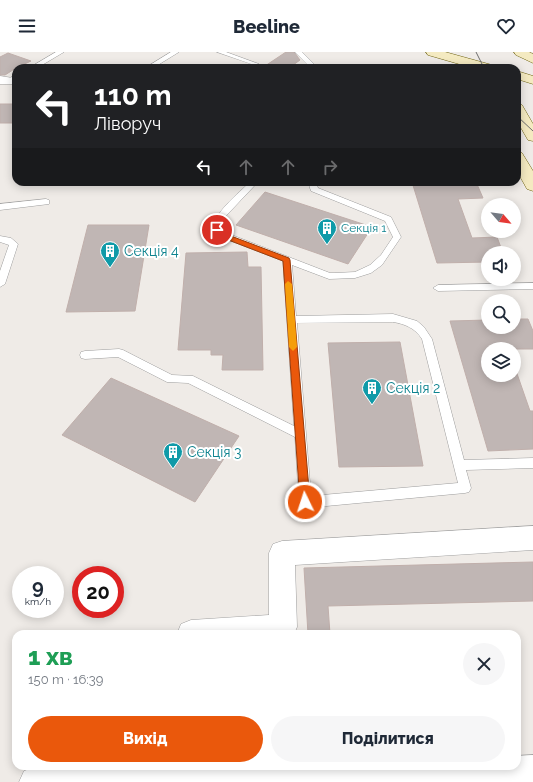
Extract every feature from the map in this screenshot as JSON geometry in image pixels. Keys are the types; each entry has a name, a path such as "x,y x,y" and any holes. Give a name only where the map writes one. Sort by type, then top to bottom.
{"main road":[{"path":"432,52 467,61 491,64"},
{"path":"520,52 533,59"},
{"path":"521,76 533,80"},
{"path":"521,115 533,137"},
{"path":"521,170 533,186"}],"street":[{"path":"265,630 283,627 282,553 533,538"},
{"path":"42,776 67,778 258,779 533,771"}],"lane":[{"path":"39,64 61,52"},
{"path":"155,64 176,52"},
{"path":"220,52 256,64"},
{"path":"298,52 311,64"},
{"path":"250,186 220,217 217,224 217,230 221,234 329,276 341,277 356,275 370,269 380,262 397,237 388,219 314,189 313,186"},
{"path":"0,207 46,202"},
{"path":"0,239 8,240 14,244 0,284"},
{"path":"287,260 291,320 305,502 465,488 427,339 423,331 416,325 406,320 393,318 291,320"},
{"path":"438,288 533,286"},
{"path":"86,355 119,353 171,379 189,379 300,434"},
{"path":"459,465 533,462"}],"building":[{"path":"286,52 294,52 300,60 294,64 268,64"},
{"path":"8,53 31,61 25,64 12,64 12,71 5,75 0,75 0,57"},
{"path":"0,104 12,104 12,123 0,123"},
{"path":"413,186 478,186 483,198 458,199 472,238 497,238 500,246 481,246 481,262 437,263"},
{"name":"Секція 1","path":"265,192 372,227 348,264 236,225"},
{"name":"Секція 4","path":"88,225 149,225 135,311 66,312"},
{"path":"247,252 248,267 261,267 263,370 222,370 223,355 211,355 211,350 178,350 186,253"},
{"path":"521,319 528,319 533,331 533,349 521,349 521,342 481,342 481,382 520,382 530,411 533,411 533,449 488,451 450,321 481,320 481,334 521,334"},
{"name":"Секція 2","path":"400,342 423,466 339,467 328,343"},
{"name":"Секція 3","path":"111,378 239,436 195,502 62,435"},
{"path":"533,562 533,601 328,606 330,630 308,630 304,568"}],"tram line":[{"path":"476,52 482,64"},
{"path":"521,120 533,131"}],"slow traffic":[{"path":"288,284 293,347"}],"place":[{"name":"Секція 1","path":"327,245"},
{"name":"Секція 4","path":"110,268"},
{"name":"Секція 2","path":"372,405"},
{"name":"Секція 3","path":"173,469"}],"route":[{"path":"217,230 221,234 287,260 305,502"}]}
